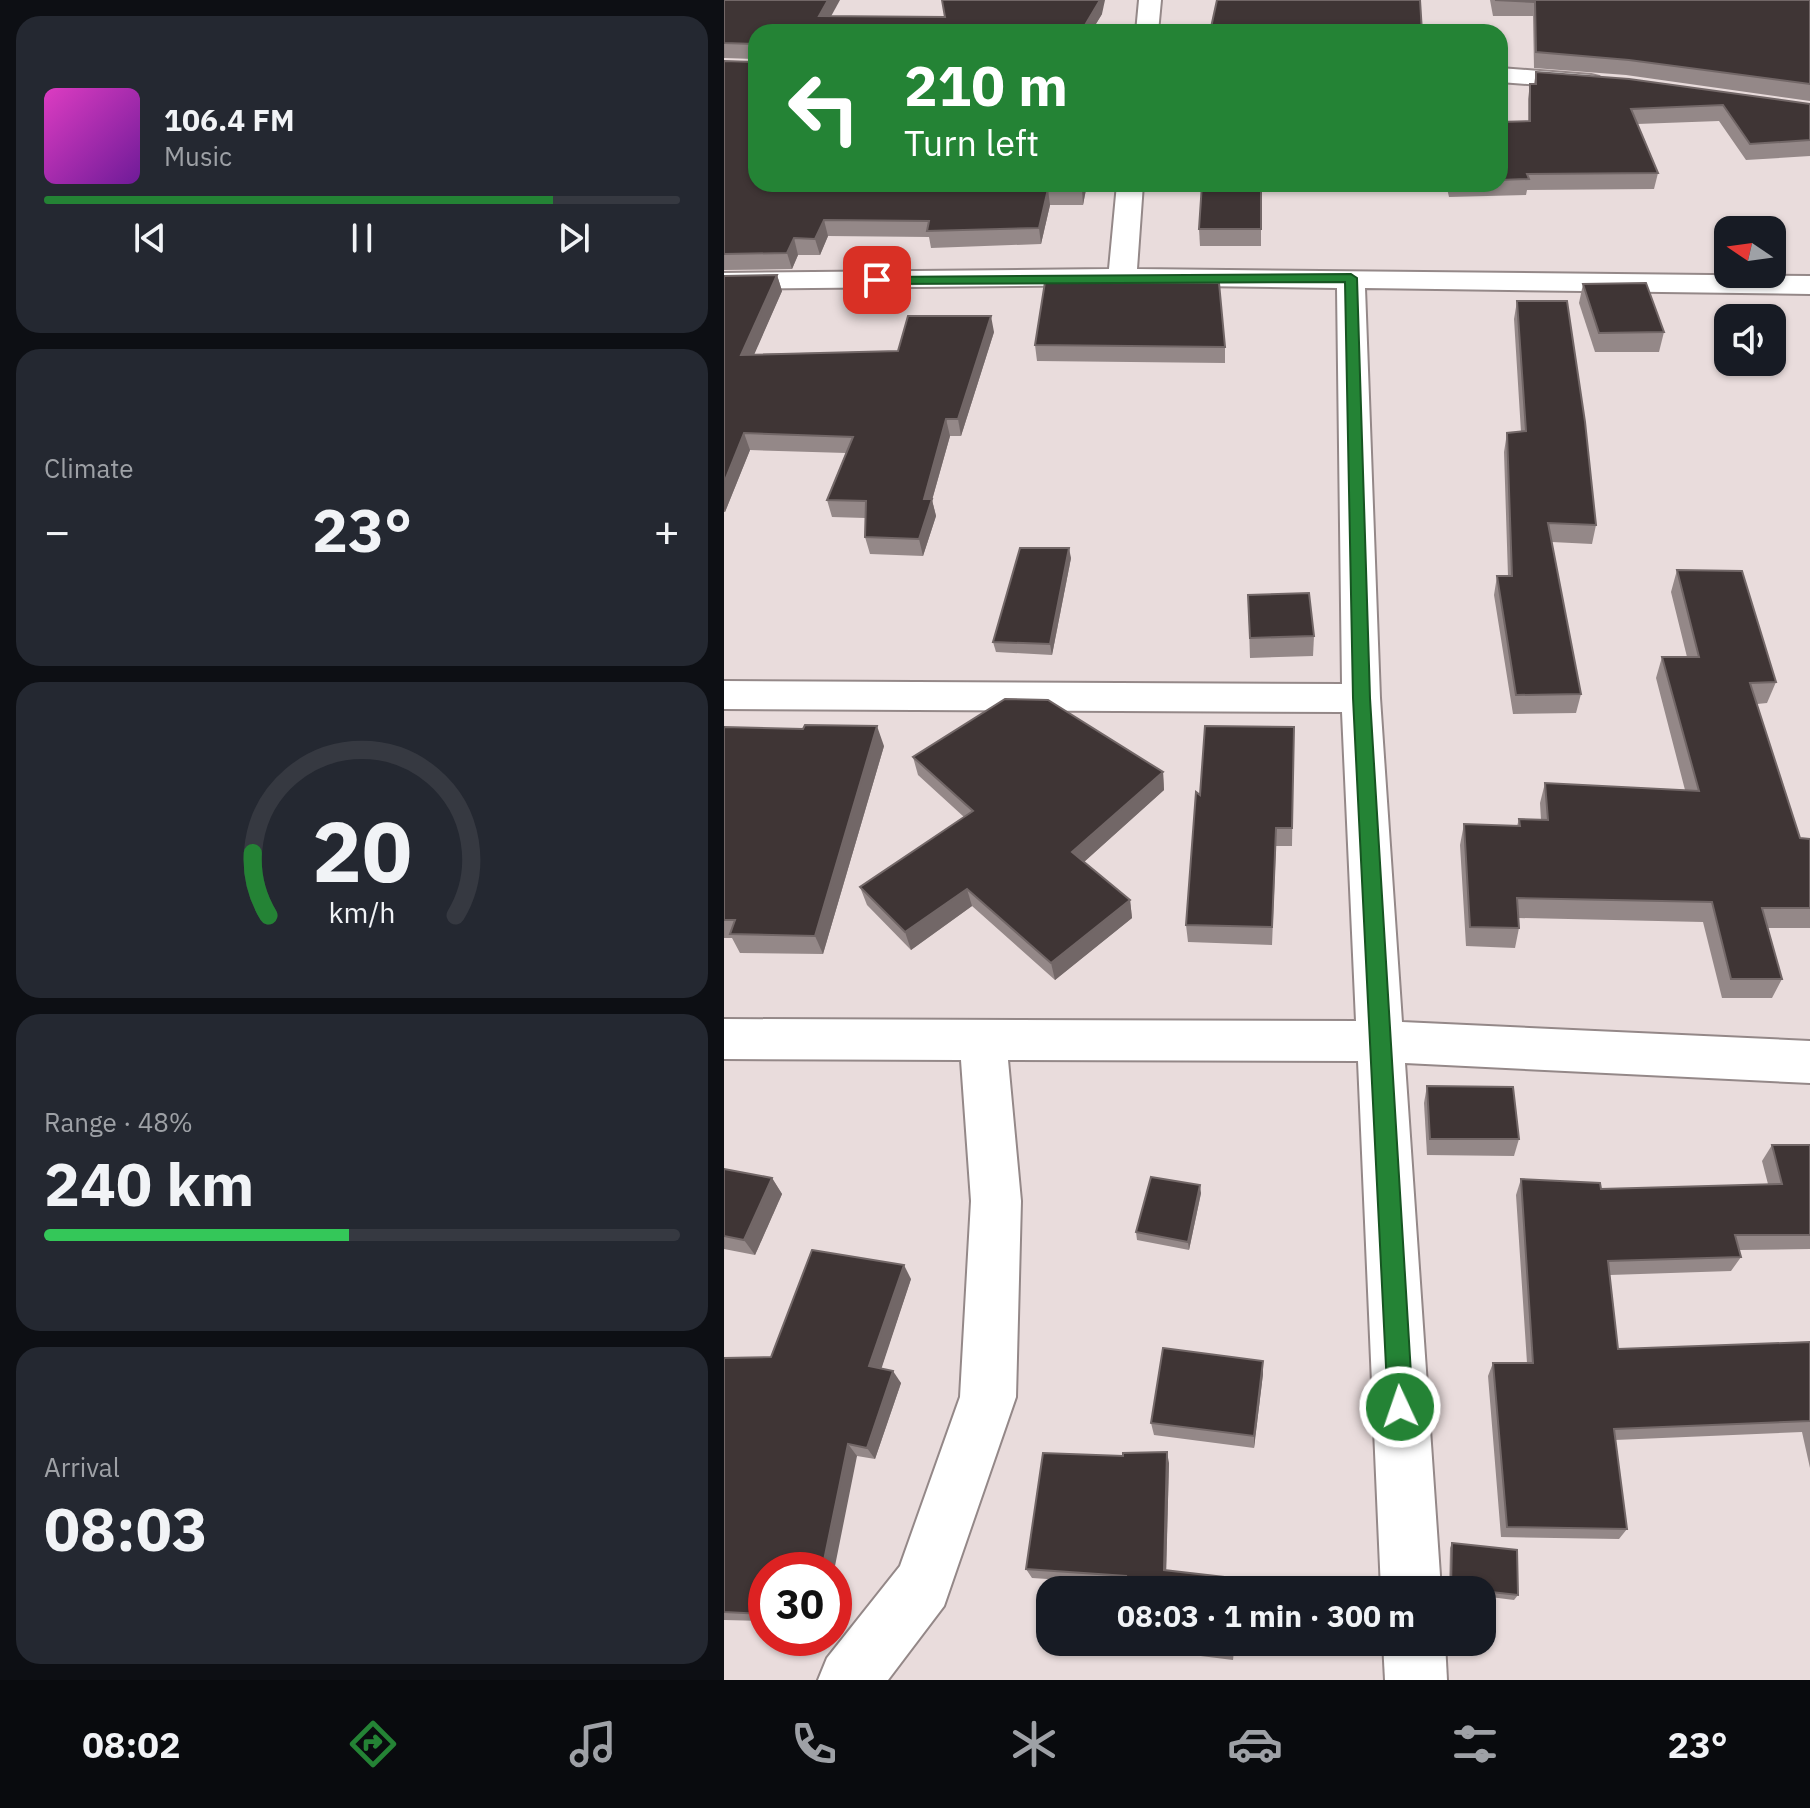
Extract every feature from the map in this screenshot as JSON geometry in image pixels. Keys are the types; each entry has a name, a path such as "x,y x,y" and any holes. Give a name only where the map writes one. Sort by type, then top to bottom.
{"street":[{"path":"1148,24 1150,0"},
{"path":"1508,76 1611,84"},
{"path":"1122,277 1129,192"},
{"path":"724,281 1122,277 1803,285 1810,315"},
{"path":"1351,278 1361,698 1410,1576"},
{"path":"724,695 1361,698"},
{"path":"724,1039 1380,1041 1810,1062"},
{"path":"849,1680 923,1585 988,1397 996,1201 983,1040"},
{"path":"1415,1656 1416,1680"}],"building":[{"path":"724,0 828,0 819,16 945,17 942,0 1100,0 1086,24 748,24 748,44 724,43"},
{"path":"1217,0 1420,0 1422,24 1212,24"},
{"path":"1495,0 1810,0 1810,84 1629,60 1536,52 1535,2"},
{"path":"724,61 748,62 748,192 1047,192 1039,228 927,231 929,221 824,220 815,239 794,238 787,253 724,254"},
{"path":"1536,72 1629,79 1810,104 1810,140 1750,144 1723,105 1631,109 1658,173 1527,174 1529,179 1508,180 1508,122 1530,121 1530,84 1536,84"},
{"path":"1201,192 1261,192 1261,229 1199,229"},
{"path":"777,275 741,355 898,351 908,316 991,316 958,419 946,419 924,499 932,499 919,539 865,537 866,501 827,500 853,437 744,433 724,483 724,276"},
{"path":"1045,282 1219,283 1225,347 1035,345"},
{"path":"1646,283 1664,332 1599,333 1583,284"},
{"path":"1517,301 1567,301 1596,525 1548,523 1581,694 1516,695 1497,576 1512,576 1507,433 1526,431"},
{"path":"1020,548 1069,548 1050,644 993,642"},
{"path":"1677,570 1742,571 1776,682 1750,683 1800,838 1810,839 1810,908 1762,908 1782,979 1731,979 1712,902 1517,898 1519,928 1470,927 1464,824 1520,826 1519,819 1548,820 1545,783 1699,791 1662,657 1699,657"},
{"path":"1309,593 1314,636 1250,638 1248,595"},
{"path":"1005,699 1048,700 1163,772 1072,852 1130,900 1051,963 967,889 905,932 860,887 973,811 913,757"},
{"path":"805,725 877,726 815,936 730,934 735,920 724,920 724,727 803,729"},
{"path":"1205,726 1294,727 1292,828 1276,828 1272,927 1186,925 1196,792 1200,795"},
{"path":"1427,1086 1513,1087 1519,1139 1430,1139"},
{"path":"1772,1145 1810,1145 1810,1235 1735,1235 1741,1257 1608,1261 1618,1349 1810,1342 1810,1421 1614,1429 1627,1529 1507,1527 1493,1363 1533,1363 1521,1179 1600,1183 1601,1189 1782,1184"},
{"path":"724,1169 772,1178 744,1240 724,1236"},
{"path":"1151,1177 1200,1185 1188,1242 1136,1232"},
{"path":"812,1250 904,1265 869,1366 893,1371 867,1448 848,1444 826,1552 748,1552 748,1613 724,1612 724,1358 771,1357"},
{"path":"1163,1348 1263,1361 1254,1436 1151,1423"},
{"path":"1167,1452 1164,1570 1215,1576 1126,1576 1026,1569 1043,1453 1123,1456 1123,1453"},
{"path":"1452,1543 1517,1550 1518,1595 1496,1593 1496,1576 1451,1576"}],"route":[{"path":"877,280 1351,278 1361,698 1400,1407"}]}
